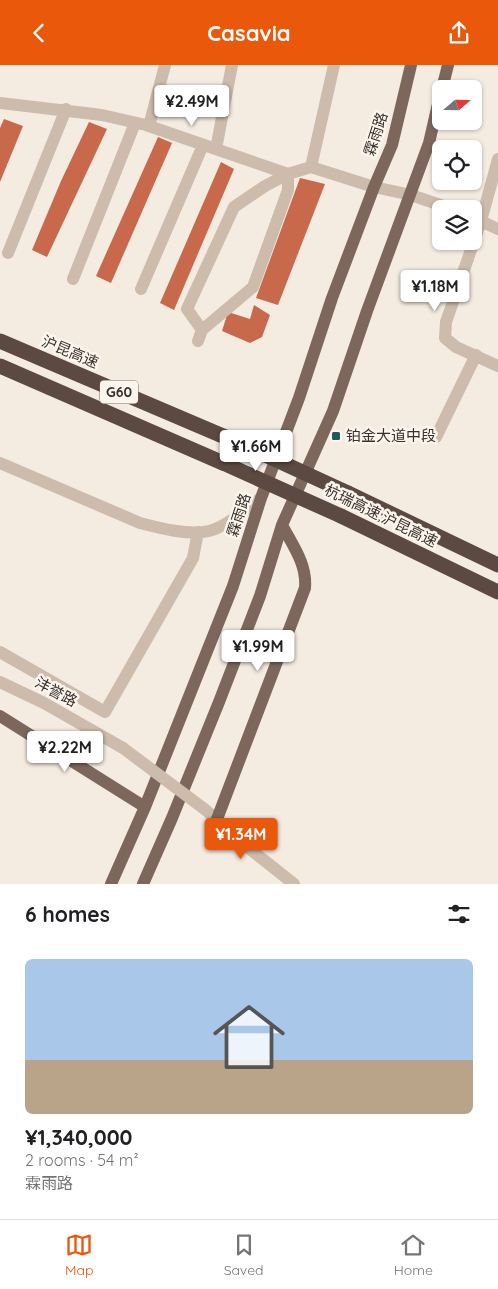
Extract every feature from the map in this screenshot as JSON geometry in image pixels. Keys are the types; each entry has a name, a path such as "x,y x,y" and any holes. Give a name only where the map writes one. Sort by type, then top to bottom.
{"highway":[{"name":"沪昆高速","path":"0,341 238,441"},
{"name":"杭瑞高速;沪昆高速","path":"0,366 341,516 498,592"},
{"name":"杭瑞高速;沪昆高速","path":"238,441 498,565"}],"main road":[{"name":"霖雨路","path":"110,884 145,807 233,586 261,498 299,398 332,298 392,145 411,65"},
{"path":"444,80 448,65"},
{"path":"143,884 226,685 260,596 282,525 333,411 367,311 411,195 432,130"},
{"path":"212,815 305,588 306,575 301,561 282,525"},
{"path":"0,716 145,807"}],"street":[{"path":"149,126 165,65"},
{"path":"216,149 232,65"},
{"path":"311,167 334,65"},
{"path":"0,103 66,109 149,126 288,174"},
{"path":"8,253 66,109"},
{"path":"73,279 135,123"},
{"path":"141,289 203,145"},
{"path":"482,208 498,159"},
{"path":"288,174 288,190 253,287 200,335 187,309 234,207 265,186 288,174 311,167 374,187 411,195 432,202"},
{"path":"482,222 498,229"},
{"path":"469,250 446,322 445,338 456,347 498,366"},
{"path":"436,437 476,355"},
{"path":"0,463 140,523 163,529 208,531 221,526 261,498"},
{"path":"0,652 105,712 192,558 198,532"},
{"name":"沣誉路","path":"0,682 44,703 123,748 212,815 230,834 294,884"}],"building":[{"path":"4,119 23,126 0,182 0,128"},
{"path":"89,122 107,129 47,257 32,250 61,181"},
{"path":"158,137 172,143 111,283 96,276"},
{"path":"221,162 234,169 174,310 160,303"},
{"path":"300,178 325,184 278,305 256,298"},
{"path":"254,305 270,315 262,337 250,343 222,331 228,312 250,319"}],"place":[{"name":"铂金大道中段","path":"336,436"}]}
